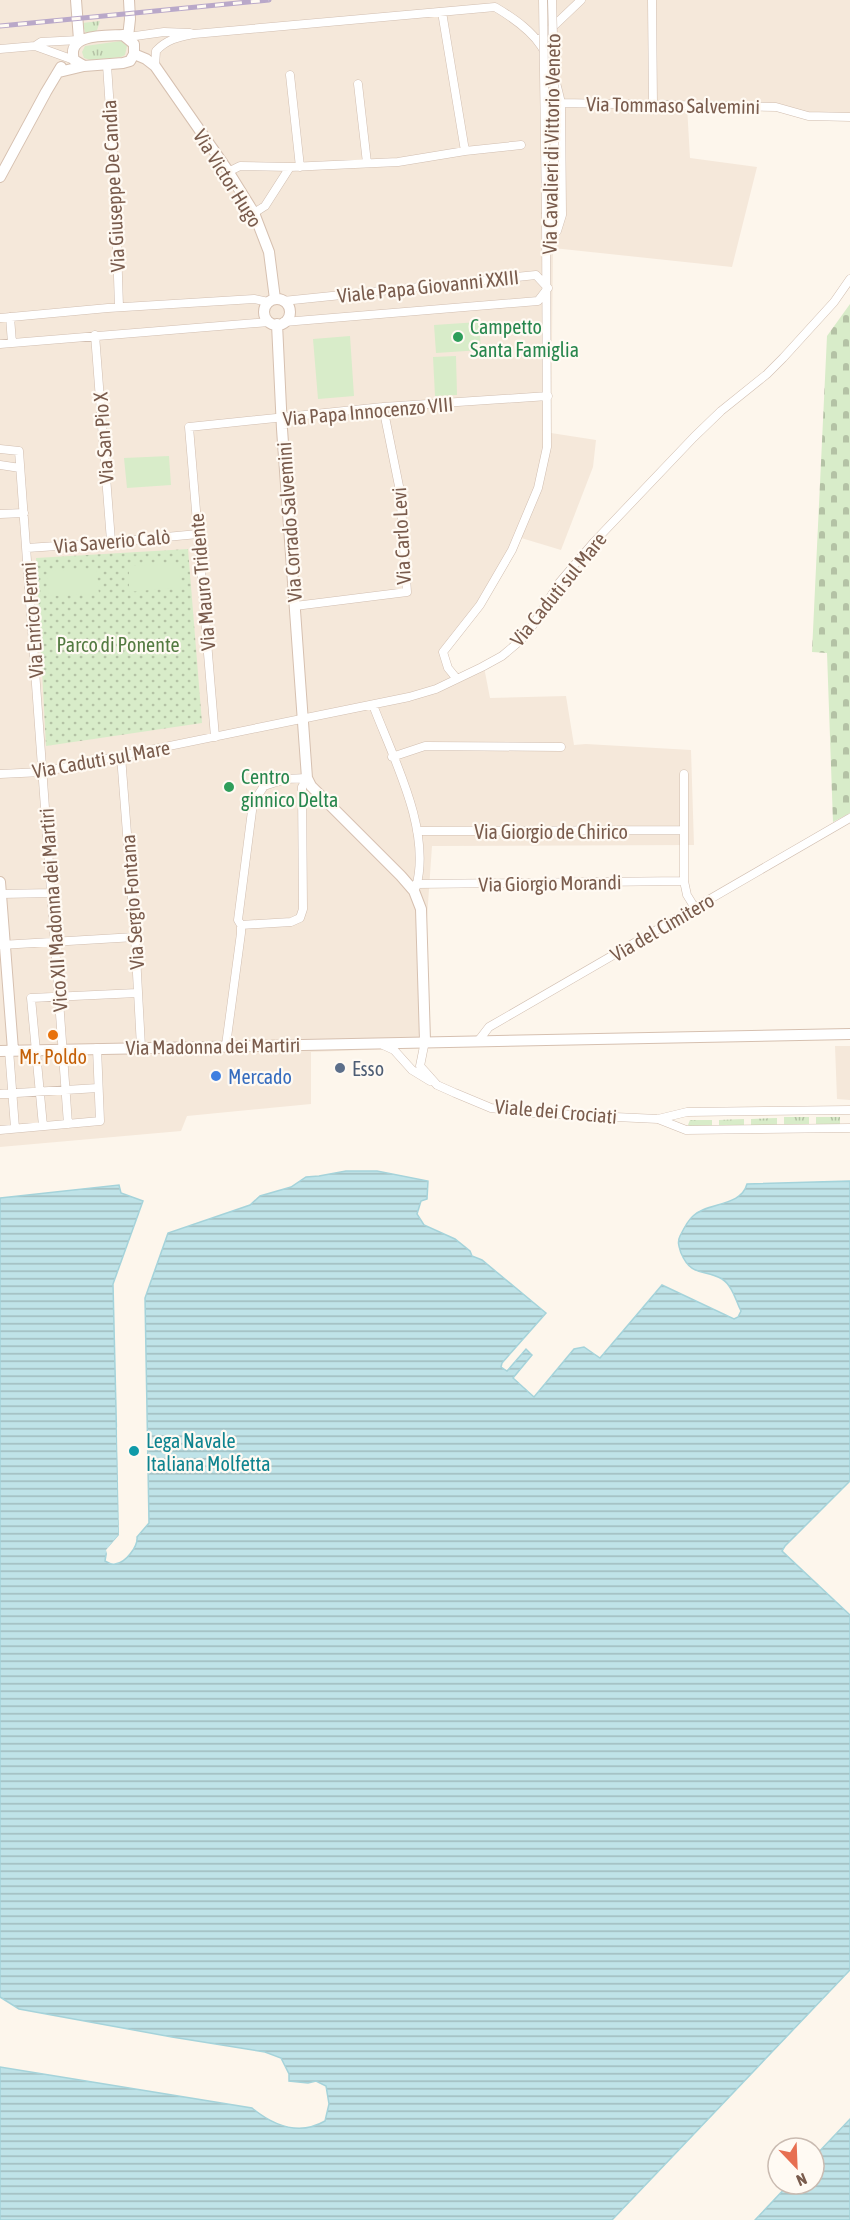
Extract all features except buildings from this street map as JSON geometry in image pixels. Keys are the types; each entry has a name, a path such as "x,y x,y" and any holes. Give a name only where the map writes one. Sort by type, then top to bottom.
{"main road":[{"path":"76,0 79,40 73,48 79,63"},
{"path":"128,37 129,0"},
{"path":"0,177 62,64 107,65 130,61 134,54 134,44 123,35 79,40"},
{"path":"134,54 155,66"},
{"name":"Via Victor Hugo","path":"155,66 254,213 269,252 275,301"},
{"path":"275,301 290,311 276,323 264,312 275,301"},
{"name":"Via Corrado Salvemini","path":"276,323 307,778"},
{"path":"307,778 312,786 415,888 421,909 426,1041"},
{"path":"0,882 7,1051"},
{"name":"Via Madonna dei Martiri","path":"7,1051 850,1034"}],"street":[{"name":"Via Cavalieri di Vittorio Veneto","path":"457,679 448,668 442,652 480,605 512,550 538,488 547,447 549,214 543,0"},
{"name":"Via Cavalieri di Vittorio Veneto","path":"548,288 551,234 549,214 555,110 552,0"},
{"path":"155,66 156,51 162,44 170,39 194,34 495,8 518,21 539,40 581,0"},
{"path":"652,0 653,105"},
{"path":"442,12 465,151"},
{"path":"128,37 178,31 194,34"},
{"path":"35,46 41,42 79,40"},
{"name":"Via Tommaso Salvemini","path":"539,40 554,71 561,103 776,107 808,116 850,117"},
{"path":"0,49 35,46 79,63"},
{"name":"Via Giuseppe De Candia","path":"107,65 115,185 119,307"},
{"path":"290,75 300,167"},
{"path":"358,84 368,164"},
{"path":"551,234 557,231 562,214 561,103"},
{"path":"228,172 240,166 300,167 398,162 521,145"},
{"path":"254,213 266,206 290,167"},
{"name":"Viale Papa Giovanni XXIII","path":"0,318 119,307 254,299 275,301 536,275 548,288 538,301 0,344"},
{"name":"Via Caduti sul Mare","path":"0,774 42,772 420,694 457,679 502,656 533,625 559,583 594,542 694,437 783,358 834,302 850,279"},
{"path":"10,317 12,342"},
{"name":"Via San Pio X","path":"95,335 111,541"},
{"name":"Via Papa Innocenzo VIII","path":"189,427 383,407 548,396"},
{"name":"Via Carlo Levi","path":"296,606 407,592 400,491 383,407"},
{"name":"Via Mauro Tridente","path":"189,427 214,737"},
{"name":"Via Enrico Fermi","path":"0,449 19,451 42,772"},
{"path":"0,465 20,468"},
{"path":"0,514 24,513"},
{"name":"Via Saverio Calò","path":"27,548 198,534"},
{"path":"373,705 406,791 417,831 420,853 419,875 415,888"},
{"path":"392,757 425,746 561,747"},
{"name":"Via Sergio Fontana","path":"121,756 141,1047"},
{"name":"Vico XII Madonna dei Martiri","path":"42,772 53,893 68,1124"},
{"path":"684,774 684,881 687,895 695,908"},
{"path":"241,925 291,922 300,918 303,909 302,787 307,778"},
{"path":"226,1045 241,925 238,920 253,803 264,786 286,779 307,778"},
{"name":"Via del Cimitero","path":"479,1040 489,1027 850,818"},
{"name":"Via Giorgio de Chirico","path":"417,831 684,830"},
{"name":"Via Giorgio Morandi","path":"415,888 684,881"},
{"path":"0,894 53,893"},
{"path":"2,945 135,937"},
{"path":"43,1126 30,998 137,993"},
{"path":"426,1041 420,1066 436,1085"},
{"path":"410,1042 407,1056 416,1072"},
{"name":"Viale dei Crociati","path":"380,1043 394,1050 416,1072 436,1085 491,1108 658,1119 687,1112 850,1110"},
{"path":"0,1130 100,1121 97,1048"},
{"path":"7,1051 15,1128"},
{"path":"0,1094 98,1088"},
{"name":"Viale dei Crociati","path":"658,1119 686,1130 850,1128"}],"shaded area":[{"path":"0,0 850,0 850,118 796,114 746,101 687,106 690,158 757,167 732,267 553,248 551,433 596,440 593,467 561,550 518,537 484,598 445,653 454,679 484,667 490,698 566,696 574,745 691,750 694,845 432,846 418,1048 311,1052 311,1104 187,1116 181,1131 0,1147"},
{"path":"835,1046 850,1046 850,1100 837,1099"}],"green space":[{"path":"100,21 96,33 86,34 82,23"},
{"path":"121,41 127,46 125,55 121,57 90,60 84,58 82,52 85,46"},
{"path":"850,304 850,813 833,822 827,653 812,652 827,336"},
{"name":"Campetto Santa Famiglia","path":"479,322 481,350 436,353 434,325"},
{"path":"350,336 354,396 318,399 313,339"},
{"name":"Campetto Santa Famiglia","path":"456,356 457,395 435,396 433,357"},
{"path":"169,456 171,485 127,488 124,458"},
{"name":"Parco di Ponente","path":"188,549 202,723 46,746 36,558"},
{"path":"178,563 181,587 129,592 129,566"},
{"path":"96,569 99,594 49,596 47,571"},
{"path":"784,1117 809,1117 809,1125 784,1125"},
{"path":"816,1117 840,1117 840,1124 816,1124"},
{"path":"777,1118 777,1125 751,1126 751,1119"},
{"path":"744,1119 744,1126 719,1126 719,1120"},
{"path":"690,1120 712,1120 712,1126 690,1126 688,1125"}],"water":[{"path":"346,1171 377,1171 428,1181 427,1199 421,1201 417,1214 424,1225 455,1239 470,1251 472,1256 482,1260 546,1313 501,1367 507,1371 526,1349 532,1355 513,1378 534,1397 574,1349 584,1347 600,1358 662,1285 734,1319 738,1317 741,1311 731,1289 725,1282 689,1266 681,1253 678,1242 693,1216 706,1208 738,1197 747,1184 850,1181 850,1481 782,1551 850,1615 850,1970 612,2220 0,2220 0,2067 252,2108 269,2120 287,2127 306,2128 325,2121 329,2104 326,2086 316,2081 308,2083 289,2081 289,2074 281,2058 265,2052 19,2009 0,1997 0,1198 119,1185 121,1193 143,1201 113,1284 119,1535 111,1544 105,1561 114,1564 123,1561 131,1554 137,1537 149,1523 145,1298 168,1233 250,1205 260,1196 291,1187 306,1177"},
{"path":"850,2119 850,2220 755,2220 778,2196 826,2196 826,2144"}],"pier":[{"path":"119,1426 122,1535 109,1551 108,1558 106,1550 119,1535 117,1427"}],"railway":[{"path":"0,26 269,0"}],"place":[{"name":"Campetto Santa Famiglia","path":"458,337"},
{"name":"Centro ginnico Delta","path":"229,787"},
{"name":"Mr. Poldo","path":"53,1035"},
{"name":"Esso","path":"340,1068"},
{"name":"Mercado","path":"216,1076"},
{"name":"Lega Navale Italiana Molfetta","path":"134,1451"}]}
